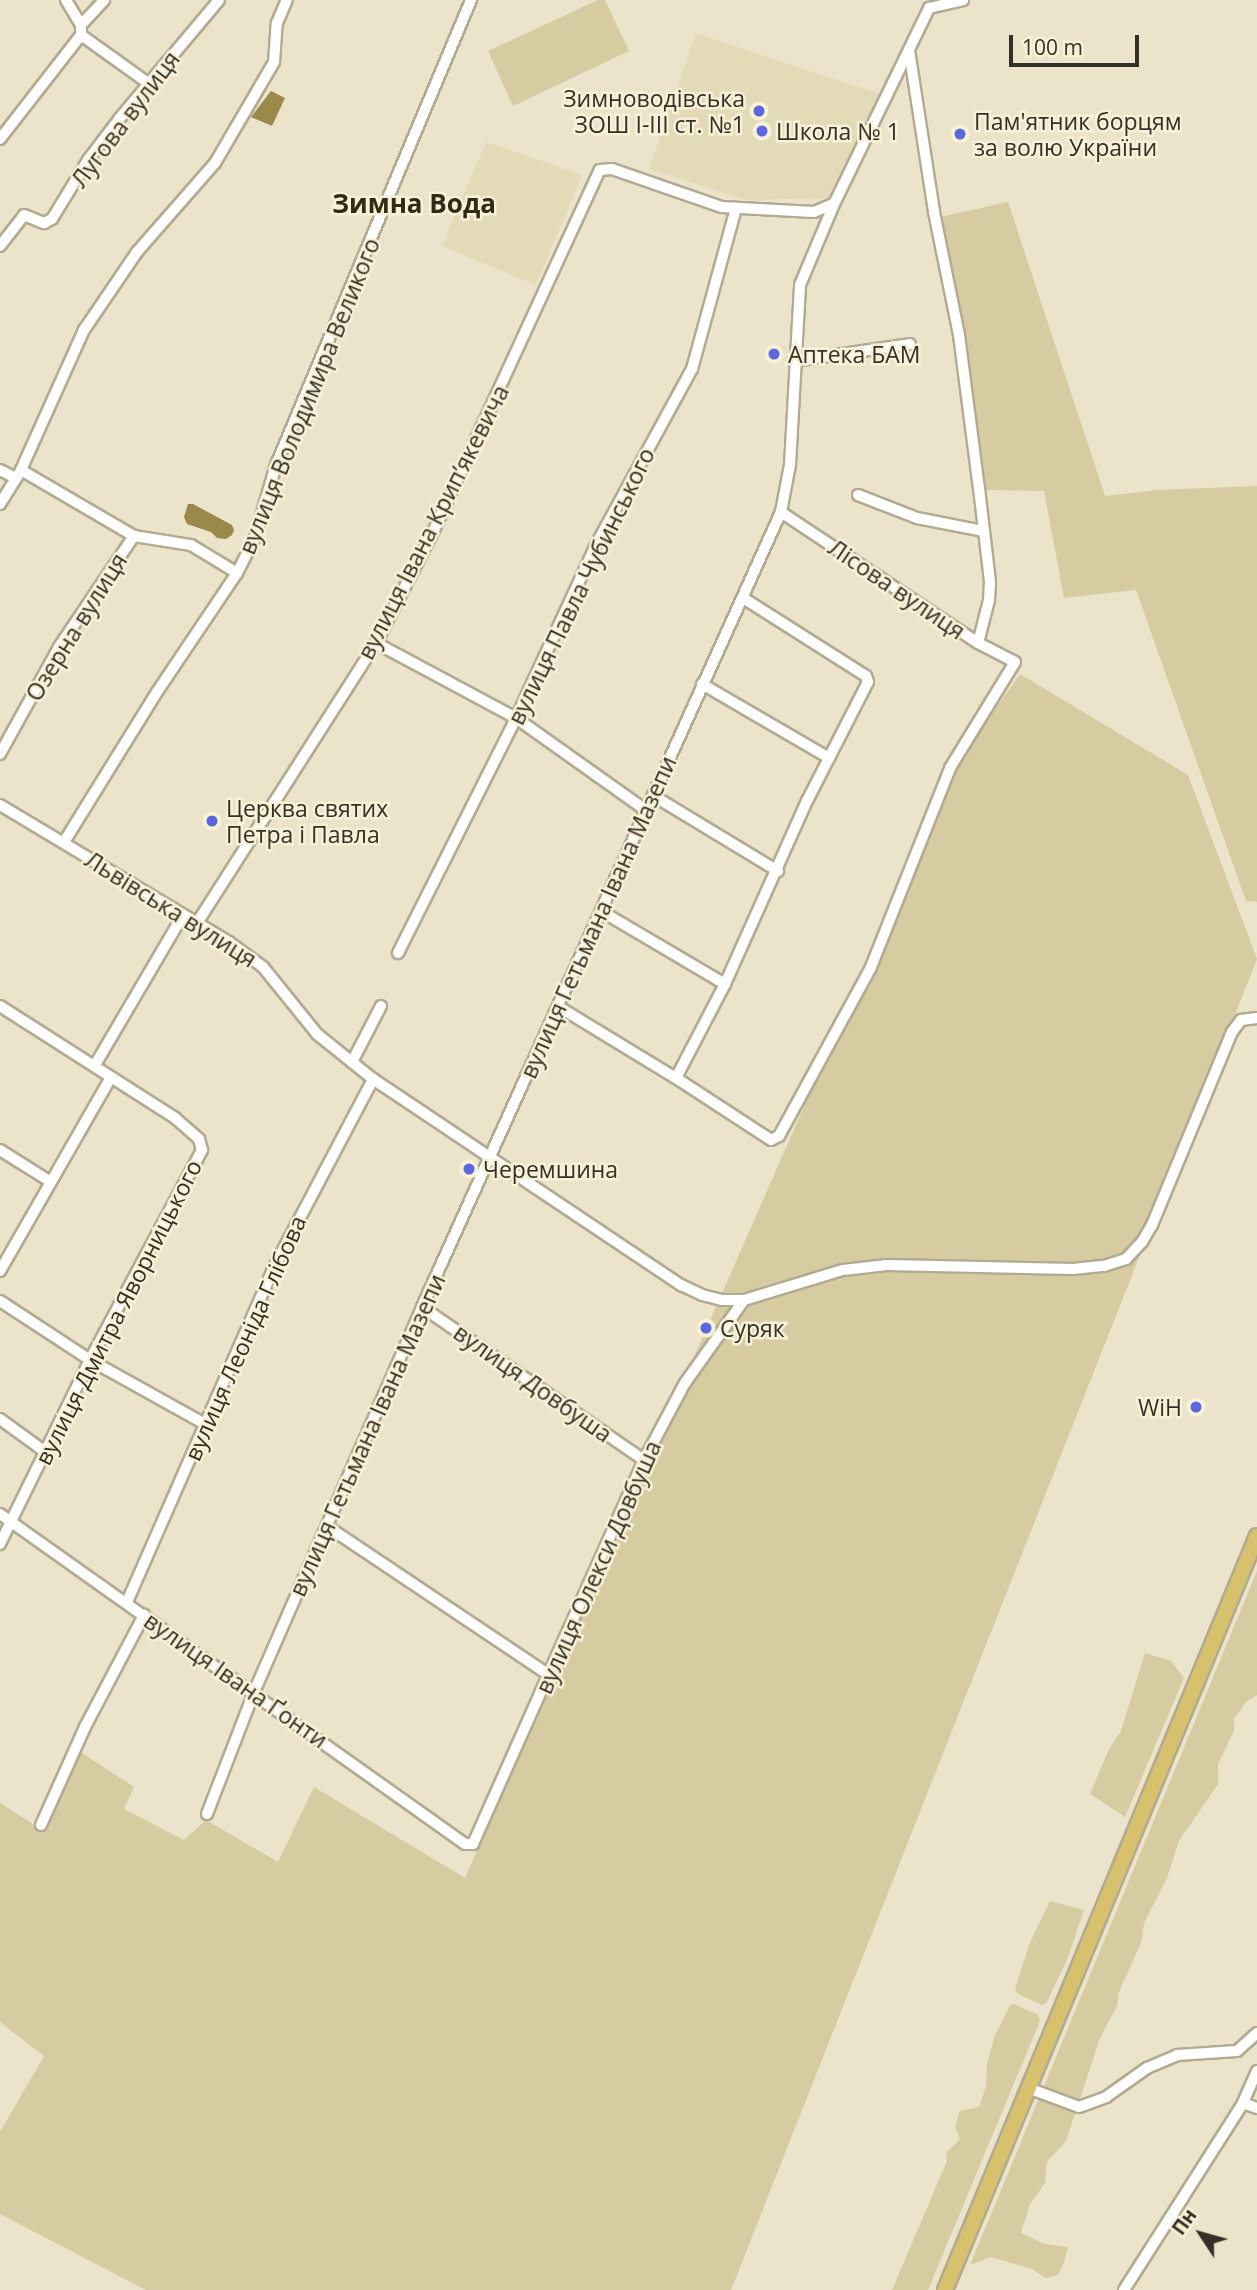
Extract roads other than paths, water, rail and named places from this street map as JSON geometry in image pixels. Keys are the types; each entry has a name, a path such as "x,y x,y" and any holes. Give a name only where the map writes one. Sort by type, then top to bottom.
{"highway":[{"path":"945,2290 1257,1535"}],"street":[{"path":"66,0 81,30 148,83"},
{"path":"0,139 104,0"},
{"name":"Лугова вулиця","path":"0,246 24,215 44,223 52,219 88,160 148,83 219,0"},
{"path":"0,504 19,474 84,330 137,252 215,163 274,62 277,23 287,0"},
{"name":"вулиця Володимира Великого","path":"64,842 157,692 237,573 254,540 276,465 471,0"},
{"path":"929,4 963,0"},
{"name":"вулиця Гетьмана Івана Мазепи","path":"206,1814 254,1692 422,1307 781,512 790,465 800,285 834,204 929,4"},
{"path":"909,50 934,212 959,335 990,581 989,600 978,643"},
{"name":"вулиця Івана Крипʼякевича","path":"197,923 376,643 476,442 600,170 612,169 706,203 736,208"},
{"path":"736,208 814,212 834,204"},
{"name":"вулиця Павла Чубинського","path":"398,953 516,718 597,543 692,369 736,208"},
{"path":"794,361 910,344"},
{"path":"0,470 19,474 134,536 191,545 237,573"},
{"path":"858,495 917,519 983,531"},
{"name":"Лісова вулиця","path":"677,1078 771,1140 779,1136 871,967 950,768 1015,662 978,643 781,512"},
{"name":"Озерна вулиця","path":"0,754 59,648 134,536"},
{"path":"559,1007 677,1078 725,984 829,758 866,690 867,678 743,598"},
{"path":"376,643 516,718 647,811"},
{"path":"702,684 829,758"},
{"path":"654,796 778,871"},
{"name":"Львівська вулиця","path":"1,808 64,842 197,923 263,967 317,1034 373,1079 488,1158 681,1285 712,1298 744,1300"},
{"path":"601,911 725,984"},
{"path":"96,1065 114,1028 183,915"},
{"path":"0,1006 96,1065 110,1079 0,1270"},
{"path":"352,1062 381,1006"},
{"path":"744,1300 854,1268 887,1265 1073,1269 1104,1266 1126,1259 1142,1242 1153,1224 1232,1032 1241,1020 1257,1018"},
{"name":"вулиця Дмитра Яворницького","path":"0,1544 90,1360 202,1150 199,1139 174,1118 110,1079"},
{"name":"вулиця Леоніда Глібова","path":"127,1602 273,1269 373,1079"},
{"path":"0,1150 51,1182"},
{"name":"вулиця Олекси Довбуша","path":"473,1844 644,1460 685,1383 744,1300"},
{"path":"0,1301 90,1360 205,1424"},
{"name":"вулиця Довбуша","path":"422,1307 644,1460"},
{"path":"0,1419 44,1451"},
{"name":"вулиця Івана Ґонти","path":"0,1514 466,1844 473,1844"},
{"path":"328,1527 549,1675"},
{"path":"41,1825 85,1727 144,1615"},
{"path":"1028,2088 1079,2107 1106,2097 1147,2068 1177,2055 1237,2051 1257,2033"},
{"path":"1124,2290 1243,2103 1257,2071"},
{"path":"1243,2103 1257,2108"}],"place":[{"name":"Зимноводівська ЗОШ І-ІІІ ст. №1","path":"759,111"},
{"name":"Школа № 1","path":"762,131"},
{"name":"Пам'ятник борцям за волю України","path":"960,134"},
{"name":"Аптека БАМ","path":"774,354"},
{"name":"Церква святих Петра і Павла","path":"212,821"},
{"name":"Черемшина","path":"469,1169"},
{"name":"Суряк","path":"706,1328"},
{"name":"WiH","path":"1196,1407"}],"district":[{"name":"Зимна Вода","path":"414,204"}]}
